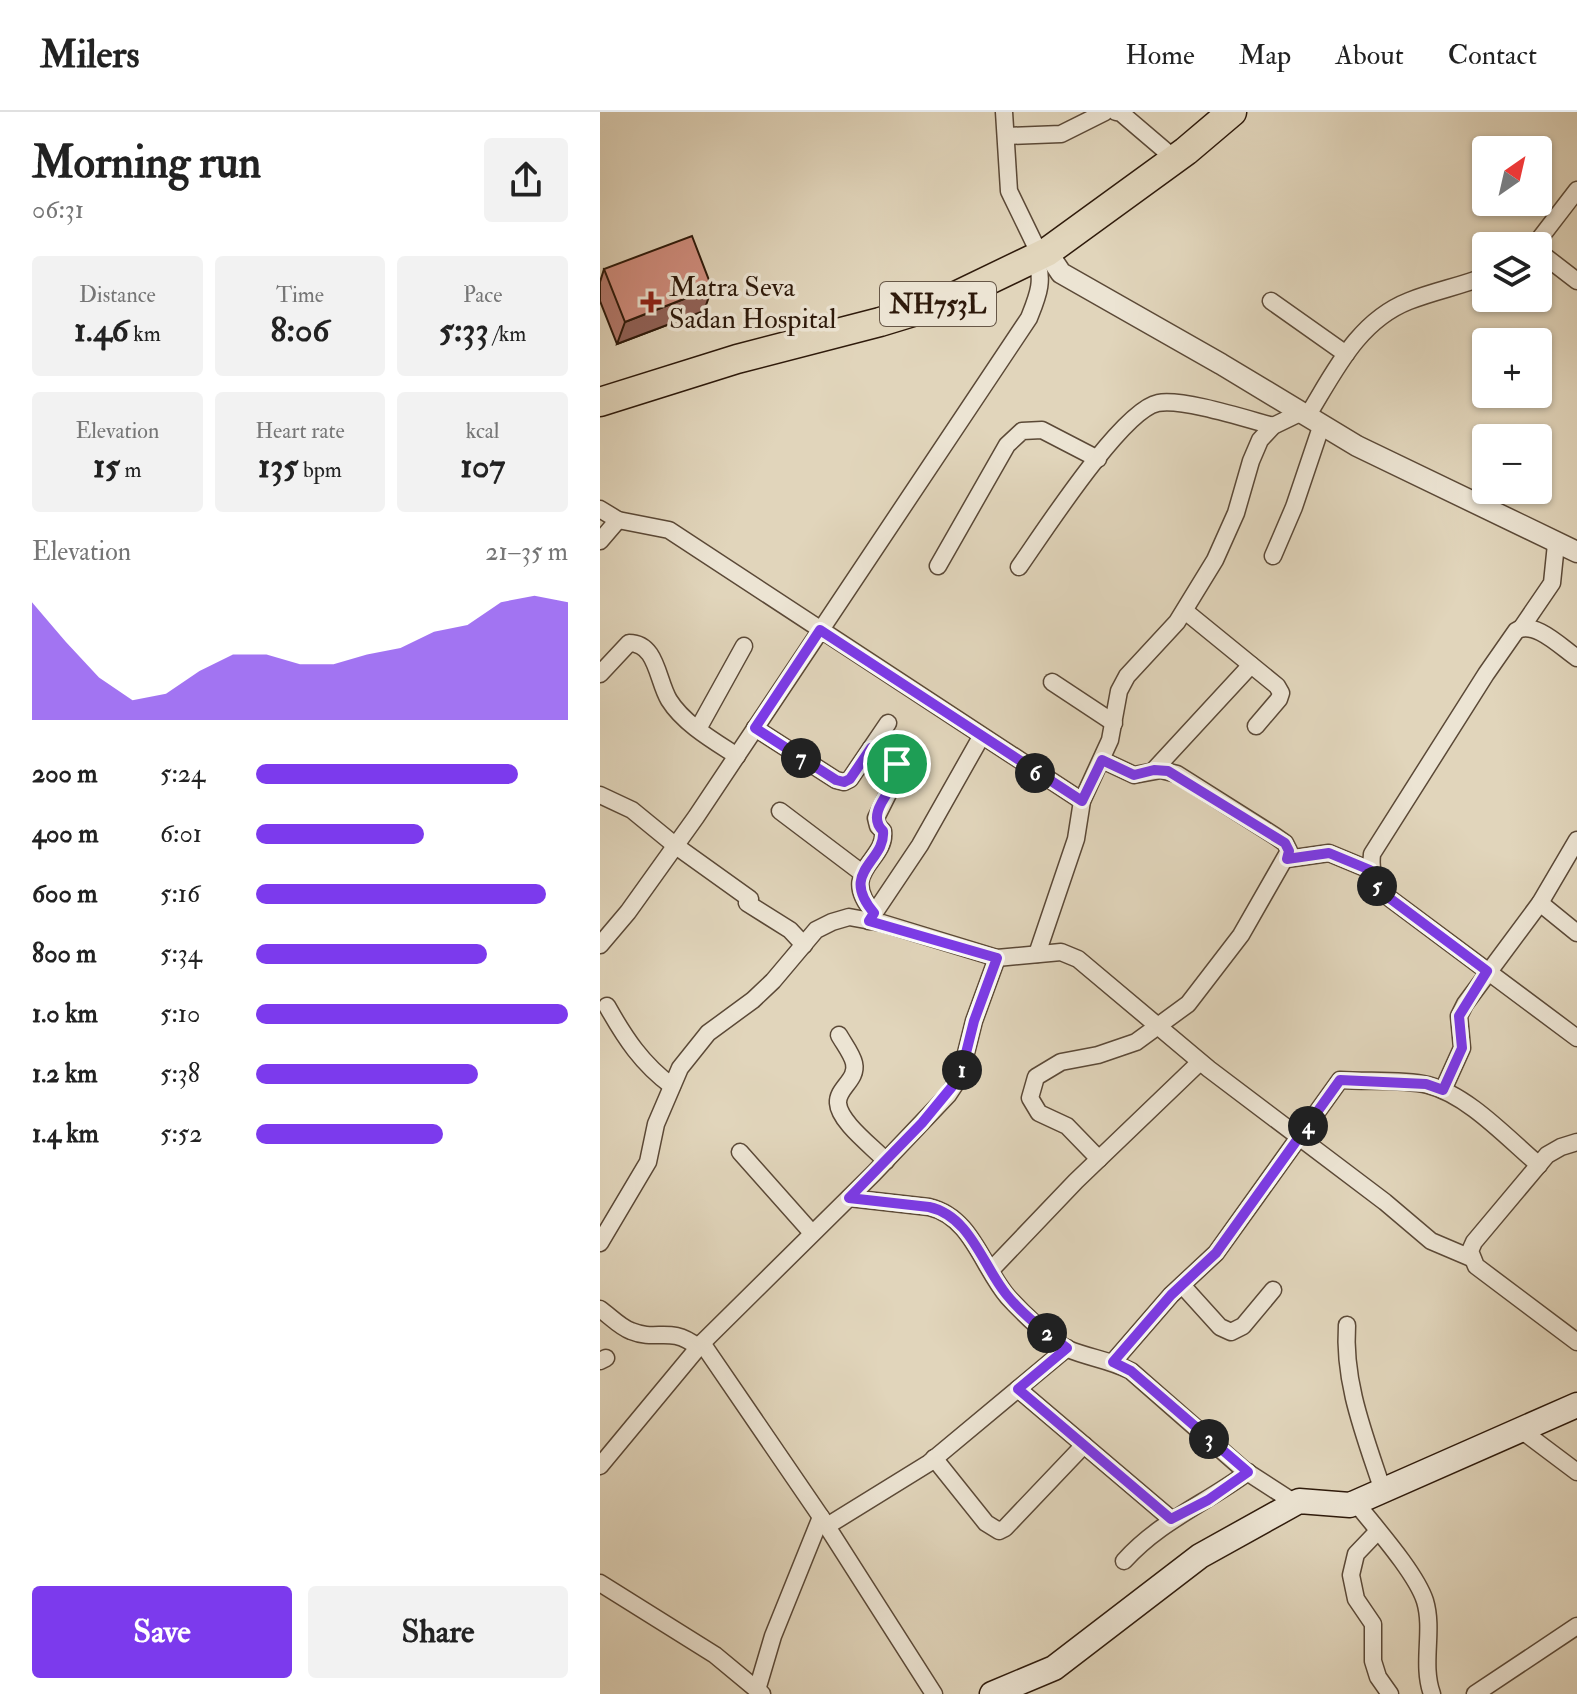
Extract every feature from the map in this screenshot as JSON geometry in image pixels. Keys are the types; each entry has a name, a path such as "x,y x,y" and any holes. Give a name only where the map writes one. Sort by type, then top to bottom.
{"highway":[{"name":"NH753L","path":"600,402 722,363 939,304 1040,255 1175,159 1232,112"}],"main road":[{"path":"992,1694 1054,1668 1200,1556 1299,1501 1356,1503 1577,1405"}],"street":[{"path":"1004,112 1009,191 1040,255 1061,273 1357,446 1577,552"},
{"path":"1007,136 1061,134 1105,112"},
{"path":"1116,112 1175,159"},
{"path":"1546,232 1574,199"},
{"path":"600,945 676,846 1029,318 1039,292 1040,255"},
{"path":"1552,262 1577,281"},
{"path":"1273,556 1294,507 1311,417 1346,354 1378,316 1418,297 1472,280"},
{"path":"1271,301 1346,354"},
{"path":"1019,567 1119,431 1144,409 1158,403 1184,405 1273,426 1311,417"},
{"path":"1037,954 1076,839 1082,801 1102,760 1114,723 1119,691 1127,676 1158,645 1185,611 1215,560 1236,513 1260,440 1273,426"},
{"path":"938,566 1007,445 1022,431 1042,430 1098,459"},
{"path":"600,509 618,520 669,530 1082,801"},
{"path":"600,541 618,520"},
{"path":"1556,544 1552,583 1522,627 1504,646 1372,854 1370,870 1375,884 1388,897 1577,1038"},
{"path":"1185,611 1277,686 1281,693 1256,726"},
{"path":"1522,627 1532,628 1577,658"},
{"path":"600,674 629,643 647,648 671,703 698,729 737,756"},
{"path":"698,729 744,646"},
{"path":"1154,770 1251,665"},
{"path":"1052,682 1114,723"},
{"path":"755,728 836,780 844,782 850,779 888,723"},
{"path":"871,917 920,845 981,737"},
{"path":"871,748 897,764 900,770 877,811 878,826 883,831 882,841 862,873 862,894 871,917"},
{"path":"1099,1159 1067,1126 1039,1113 1030,1098 1036,1077 1061,1062 1098,1055 1136,1042 1188,1004 1225,958 1289,851 1285,843 1275,836 1177,774 1154,770 1134,775 1102,760"},
{"path":"600,795 632,810 790,930 804,945"},
{"path":"780,811 862,873"},
{"path":"1443,1090 1462,1048 1459,1016 1487,971 1540,903 1577,840"},
{"path":"1287,859 1329,853 1370,870"},
{"path":"1540,903 1577,933"},
{"path":"600,1243 648,1162 653,1151 656,1124 680,1068 708,1033 753,1000 816,930 849,917 871,917 997,958 1061,952 1078,959 1200,1062 1385,1202 1431,1241 1471,1258"},
{"path":"600,1466 700,1345 886,1161 948,1095 960,1077 974,1021 997,958"},
{"path":"607,1006 644,1064 672,1086"},
{"path":"839,1035 854,1061 855,1069 838,1097 842,1116 886,1161"},
{"path":"991,1270 1099,1159 1200,1062"},
{"path":"1113,1362 1182,1285 1216,1253 1340,1080 1426,1084 1443,1090 1460,1098 1539,1165"},
{"path":"1577,1142 1553,1151 1539,1165 1474,1242 1470,1251 1476,1266 1577,1342"},
{"path":"740,1152 812,1233"},
{"path":"849,1198 942,1210 953,1217 972,1239 1008,1297 1067,1348 1131,1371 1248,1472 1295,1503"},
{"path":"1182,1285 1220,1327 1231,1332 1243,1326 1273,1290"},
{"path":"600,1309 632,1332 672,1333 700,1345 824,1522 934,1694"},
{"path":"1347,1325 1345,1354 1350,1388 1383,1491"},
{"path":"600,1583 715,1655 760,1692 773,1636 824,1522 934,1458 1067,1348"},
{"path":"1018,1389 1171,1519"},
{"path":"1521,1430 1577,1472"},
{"path":"934,1458 986,1523 999,1531 1084,1445"},
{"path":"1124,1561 1171,1519 1208,1500 1248,1472"},
{"path":"1356,1503 1410,1574 1425,1600 1428,1633 1426,1671 1432,1694"},
{"path":"1378,1531 1356,1554 1351,1575 1356,1599 1373,1624 1373,1661 1378,1677 1390,1694"},
{"path":"1475,1694 1577,1626"}],"building":[{"path":"692,236 712,288 625,322 604,269"}],"place":[{"name":"Matra Seva Sadan Hospital","path":"651,302"}],"route":[{"path":"820,630 1082,801 1102,760 1134,775 1154,770 1168,771 1285,843 1289,851 1287,859 1329,853 1370,870 1375,884 1388,897 1487,971 1459,1016 1462,1048 1443,1090 1426,1084 1340,1080 1216,1253 1171,1295 1113,1362 1131,1371 1248,1472 1208,1500 1171,1519 1018,1389 1067,1348 1008,1297 972,1239 953,1217 929,1207 849,1198 948,1095 960,1077 970,1033 997,958 869,921 874,913 867,905 860,883 862,873 884,836 878,826 877,811 898,778 900,770 897,764 871,748 850,779 844,782 836,780 755,728 820,630"}]}
